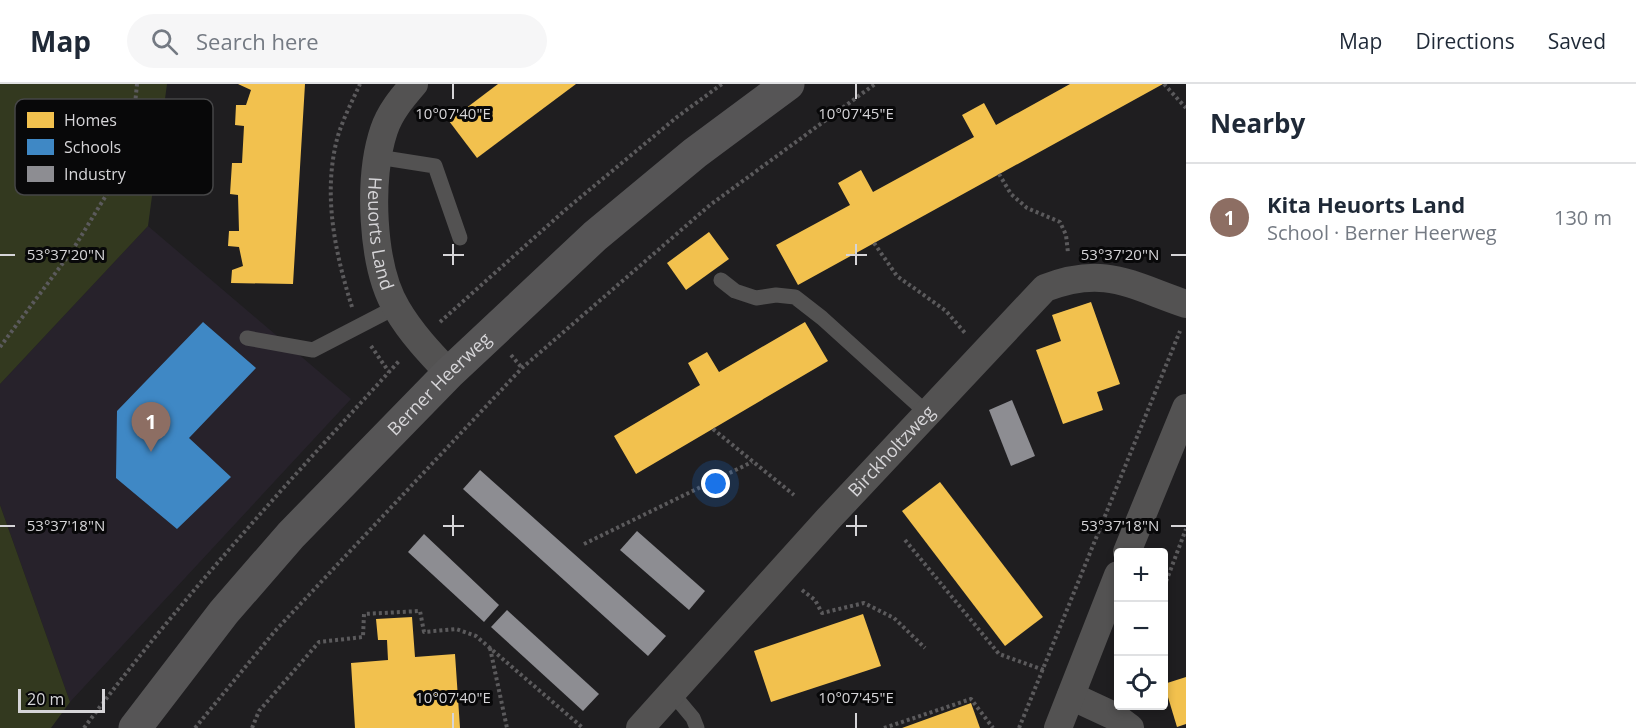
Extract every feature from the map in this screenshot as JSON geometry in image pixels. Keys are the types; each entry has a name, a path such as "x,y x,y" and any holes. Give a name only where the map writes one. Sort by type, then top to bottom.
{"main road":[{"name":"Berner Heerweg","path":"135,728 224,612 284,544 449,373 595,236 695,153 788,84"}],"street":[{"name":"Heuorts Land","path":"414,84 398,102 384,128 378,157 374,206 377,252 396,308 419,341 449,373"},
{"name":"Birckholtzweg","path":"640,728 780,572 1045,288 1076,278 1113,278 1184,316"},
{"path":"1129,548 1186,408"},
{"path":"1058,728 1114,588"},
{"path":"1071,696 1114,716 1130,728"}],"lane":[{"path":"378,157 435,166 460,238"},
{"path":"721,280 735,291 756,298 776,295 795,297 822,318 928,414"},
{"path":"247,338 313,350 396,308"},
{"path":"672,693 693,718 697,728"}],"path":[{"path":"136,99 137,84"},
{"path":"431,328 462,304 564,211 676,117 722,84"},
{"path":"195,728 275,631 522,368 710,205 875,84"},
{"path":"1164,84 1186,108"},
{"path":"999,174 1011,194 1027,208 1060,222 1066,235 1069,257"},
{"path":"0,347 72,251 106,195"},
{"path":"874,243 897,276 946,311 970,338"},
{"path":"1019,728 1184,316"},
{"path":"84,728 124,675 242,532 405,354"},
{"path":"713,429 794,495"},
{"path":"584,544 752,462"},
{"path":"1168,576 1186,529"},
{"path":"905,540 999,654 1044,670"},
{"path":"780,572 815,600 822,613 864,603 894,618 925,648"},
{"path":"252,728 259,711 319,642 363,637 364,614 420,611 424,632 456,629 476,636 583,728"},
{"path":"489,648 507,728"},
{"path":"884,728 970,699 993,728"}],"shaded area":[{"path":"148,226 351,399 70,702 0,505 0,384"}],"green space":[{"path":"0,84 167,84 165,99 15,99 15,195 152,195 148,226 0,384"},
{"path":"0,505 70,702 51,728 0,728"}],"building: Homes":[{"path":"238,84 305,84 293,284 231,283 232,270 243,266 239,247 228,246 229,231 239,231 238,195 230,194 232,163 242,163 244,126 235,125 236,105 246,105 251,90"},
{"path":"498,84 576,84 477,158 449,121"},
{"path":"1070,84 1163,84 798,285 776,245 850,205 838,183 861,170 873,192 974,137 962,115 984,103 996,125"},
{"path":"709,232 729,259 686,290 667,263"},
{"path":"1091,302 1120,384 1097,392 1103,410 1063,424 1036,350 1061,341 1052,315"},
{"path":"805,322 828,361 636,474 614,436 700,385 688,363 707,352 719,372"},
{"path":"940,482 1043,617 1005,646 902,511"},
{"path":"863,614 881,666 771,702 754,651"},
{"path":"412,617 415,657 455,654 460,728 355,728 351,663 388,660 387,640 378,640 376,619"},
{"path":"1186,677 1186,724 1177,727 1168,697 1168,683"},
{"path":"971,703 980,728 902,728"}],"building: Schools":[{"path":"203,322 256,368 189,438 231,477 177,529 116,478 117,411"}],"building: Industry":[{"path":"1012,400 1035,456 1011,466 989,410"},
{"path":"480,470 666,636 648,656 463,489"},
{"path":"637,531 705,591 689,610 620,550"},
{"path":"424,534 499,605 484,622 408,552"},
{"path":"507,610 599,694 583,711 491,627"}],"place":[{"name":"Kita Heuorts Land","path":"151,452"}]}
